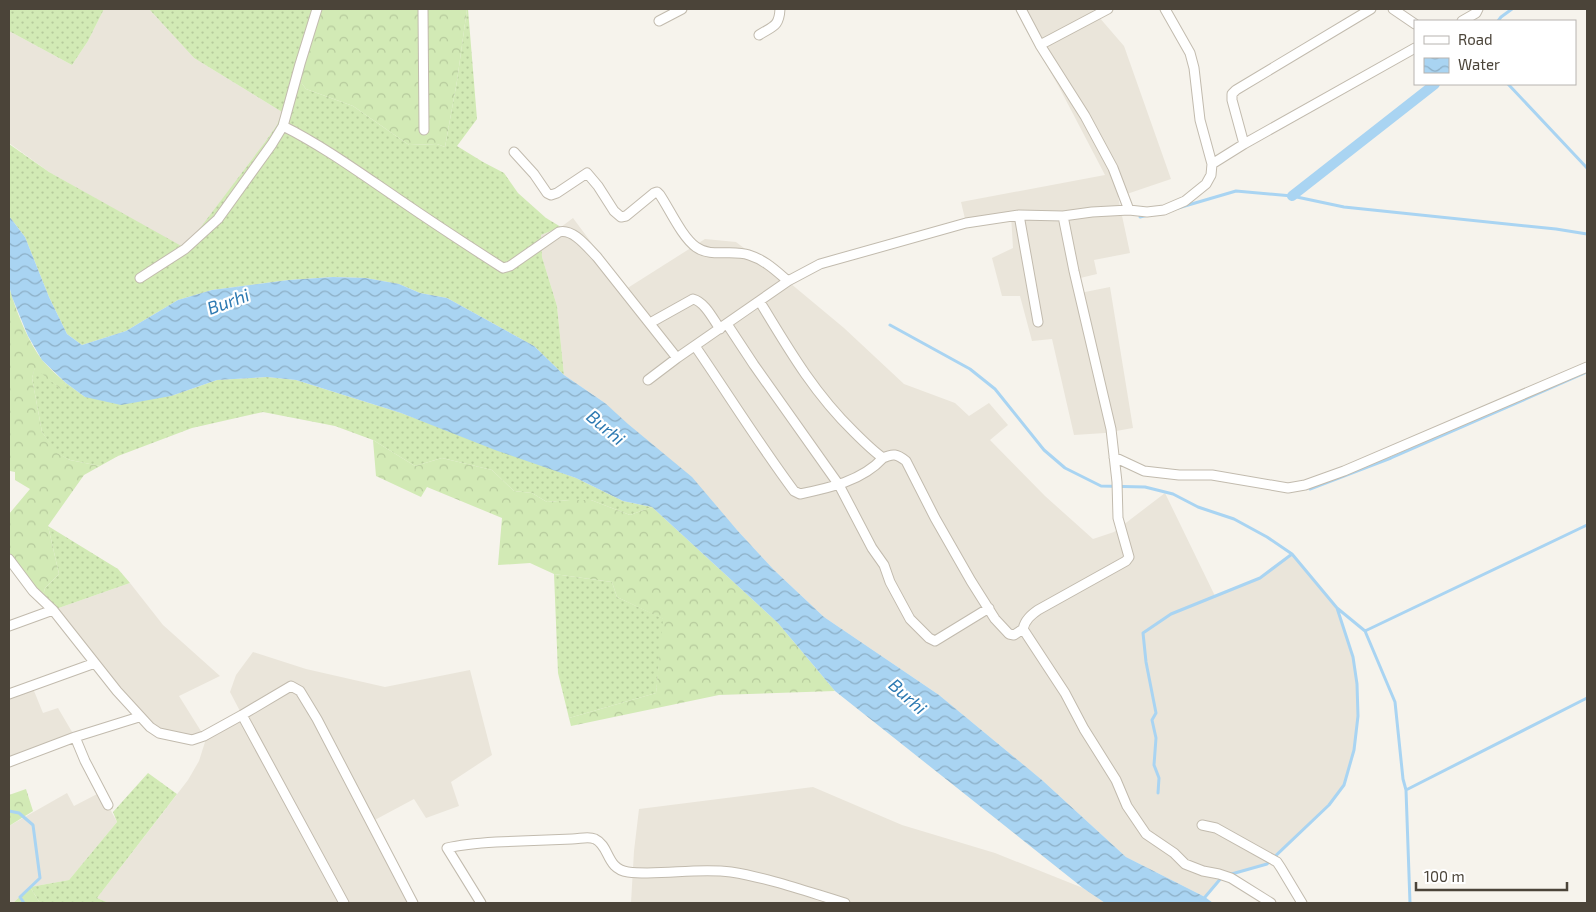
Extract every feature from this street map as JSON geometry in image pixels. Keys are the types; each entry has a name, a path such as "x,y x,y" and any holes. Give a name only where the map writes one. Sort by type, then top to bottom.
{"street":[{"path":"140,278 185,249 218,219 283,126 317,9"},
{"path":"423,9 424,130"},
{"path":"659,21 682,9"},
{"path":"759,35 778,22 780,9"},
{"path":"1021,9 1040,45 1085,116 1113,168 1129,210"},
{"path":"1040,45 1108,9"},
{"path":"648,380 788,281 820,264 966,223 1019,215 1063,216 1129,210 1147,212 1164,210 1185,201 1206,184 1211,175 1212,164 1200,120 1194,68 1190,53 1165,9"},
{"path":"1244,144 1232,94 1372,9"},
{"path":"1394,9 1414,23"},
{"path":"1464,20 1476,13 1478,9"},
{"path":"1212,164 1414,49"},
{"path":"283,126 298,133 362,174 503,268 510,266 559,232 569,232 597,257 677,358"},
{"path":"514,152 534,174 547,193 557,193 588,173 614,211 621,217 626,216 657,192 683,232 696,247 712,253 749,255 770,266 788,281"},
{"path":"1019,215 1038,322"},
{"path":"695,346 794,491 800,494 839,485 869,470 891,454 898,455 906,461 935,518 995,619 1009,634 1014,635 1023,629 1030,616 1038,610 1126,561 1128,557 1118,518 1117,485 1111,429 1074,272 1063,216"},
{"path":"650,324 693,299 698,300 723,326 839,485 872,548 884,565 890,582 910,619 929,638 935,641 989,608"},
{"path":"760,302 785,344 824,401 870,448 883,458"},
{"path":"1114,457 1144,470 1179,475 1212,475 1288,488 1305,485 1344,472 1587,367"},
{"path":"9,559 33,591 53,610 139,716 159,733 192,740 204,736 291,686 300,691 413,903"},
{"path":"9,626 53,610"},
{"path":"1023,629 1065,692 1084,729 1116,780 1127,806 1146,834 1174,853 1185,864 1231,878 1272,903"},
{"path":"9,694 95,663"},
{"path":"242,715 344,903"},
{"path":"9,762 75,737 139,716"},
{"path":"75,737 108,806"},
{"path":"1202,825 1216,828 1273,860 1281,868 1302,903"},
{"path":"481,903 448,848 462,844 590,837 599,841 614,866 626,872 667,873 700,870 731,872 845,903"}],"shaded area":[{"path":"104,9 149,9 194,58 282,112 277,125 265,142 185,249 49,172 9,143 9,31 72,65 88,41"},
{"path":"1016,9 1092,9 1124,46 1171,179 1118,197 1130,253 1094,260 1097,274 1076,279 1080,293 1110,287 1133,428 1105,433 1074,435 1052,339 1032,341 1020,296 1002,296 992,258 1013,248 1011,215 966,223 961,202 1105,175"},
{"path":"573,218 626,289 705,239 736,242 784,278 844,328 904,384 955,403 969,416 989,403 1008,425 990,440 1045,496 1093,539 1114,532 1165,493 1215,596 1260,578 1292,554 1337,608 1353,657 1357,684 1358,716 1354,750 1344,785 1329,805 1267,864 1221,877 1205,897 1126,857 1042,780 939,695 824,617 605,403 564,375 557,306 542,257 541,235 561,227"},
{"path":"130,583 163,625 220,676 179,696 204,736 192,740 159,733 53,610"},
{"path":"253,652 306,669 385,687 470,670 492,755 451,782 459,806 426,818 414,799 371,822 413,903 109,903 97,898 188,780 199,761 205,742 204,736 242,715 230,692 236,675"},
{"path":"32,686 43,713 58,708 75,737 9,762 9,694"},
{"path":"813,787 902,825 995,853 1083,888 1105,903 631,903 639,809"},
{"path":"101,792 117,822 69,880 30,887 13,903 9,903 9,826 67,793 74,806"}],"green space":[{"path":"9,9 104,9 88,41 72,65 9,31"},
{"path":"149,9 312,9 294,73 306,89 353,106 409,145 437,144 445,147 468,9 477,119 457,146 504,173 518,193 546,218 561,227 541,235 542,257 557,306 564,375 534,346 447,298 420,293 399,284 366,278 333,277 289,280 212,290 178,300 126,331 82,345 67,334 49,297 25,237 9,216 9,144 49,172 185,248 265,142 277,125 282,112 194,58"},
{"path":"312,9 467,9 445,147 437,144 409,145 353,106 306,89 294,73"},
{"path":"9,285 14,304 32,345 51,370 66,383 63,391 35,368 32,378 42,432 57,453 70,460 100,466 84,475 48,526 59,574 45,588 42,600 9,559 9,514 30,489 15,480 15,472 10,471 9,476"},
{"path":"35,367 62,390 66,383 85,397 171,396 217,380 267,377 296,380 401,413 576,478 623,501 652,507 630,515 591,500 547,502 532,493 514,491 492,470 442,458 415,466 373,440 335,426 263,412 192,428 118,456 100,466 70,460 56,453 42,432 32,378"},
{"path":"373,440 415,466 442,458 492,470 514,491 532,493 547,502 591,500 630,515 652,507 778,623 835,691 719,695 571,726 569,718 656,693 663,619 617,597 612,582 554,574 530,563 498,565 502,518 427,487 421,497 376,476"},
{"path":"48,526 118,569 130,583 53,610 42,600 45,588 59,574"},
{"path":"554,574 612,582 617,597 664,619 656,693 569,718 558,673"},
{"path":"148,773 177,794 97,898 109,903 40,903 30,887 69,880 117,822 113,812"},
{"path":"26,789 33,811 9,826 9,795"},
{"path":"30,887 40,903 13,903"}],"water":[{"name":"Burhi","path":"9,216 25,237 49,297 67,334 82,345 126,331 178,300 212,290 289,280 333,277 366,278 399,284 420,293 447,298 534,346 564,375 605,403 692,477 774,570 824,617 939,695 1042,780 1126,857 1205,897 1213,903 1105,903 1083,888 835,691 778,623 652,507 623,501 576,478 495,450 401,413 296,380 267,377 217,380 171,396 121,405 85,397 66,383 42,360 28,336 9,285"}],"waterway":[{"path":"1499,20 1512,9"},
{"path":"1292,196 1434,85"},
{"path":"1509,85 1587,168"},
{"path":"1178,208 1236,191 1292,196 1344,207 1556,229 1587,234"},
{"path":"1140,217 1148,215"},
{"path":"890,325 970,369 995,389 1044,450 1065,468 1101,486 1145,487 1173,494 1198,507 1234,519 1267,537 1292,554 1337,608 1353,657 1357,684 1358,716 1354,750 1344,785 1329,805 1267,864 1228,875"},
{"path":"1310,489 1391,458 1587,372"},
{"path":"1365,631 1587,525"},
{"path":"1158,793 1159,778 1154,765 1156,738 1152,720 1156,713 1146,662 1143,633 1171,614 1260,578 1292,554"},
{"path":"1337,608 1365,631 1395,702 1403,779 1406,790"},
{"path":"1410,903 1406,790 1587,698"},
{"path":"9,811 19,813 33,825 40,878 20,897 24,903"},
{"path":"1200,903 1222,877"}]}
